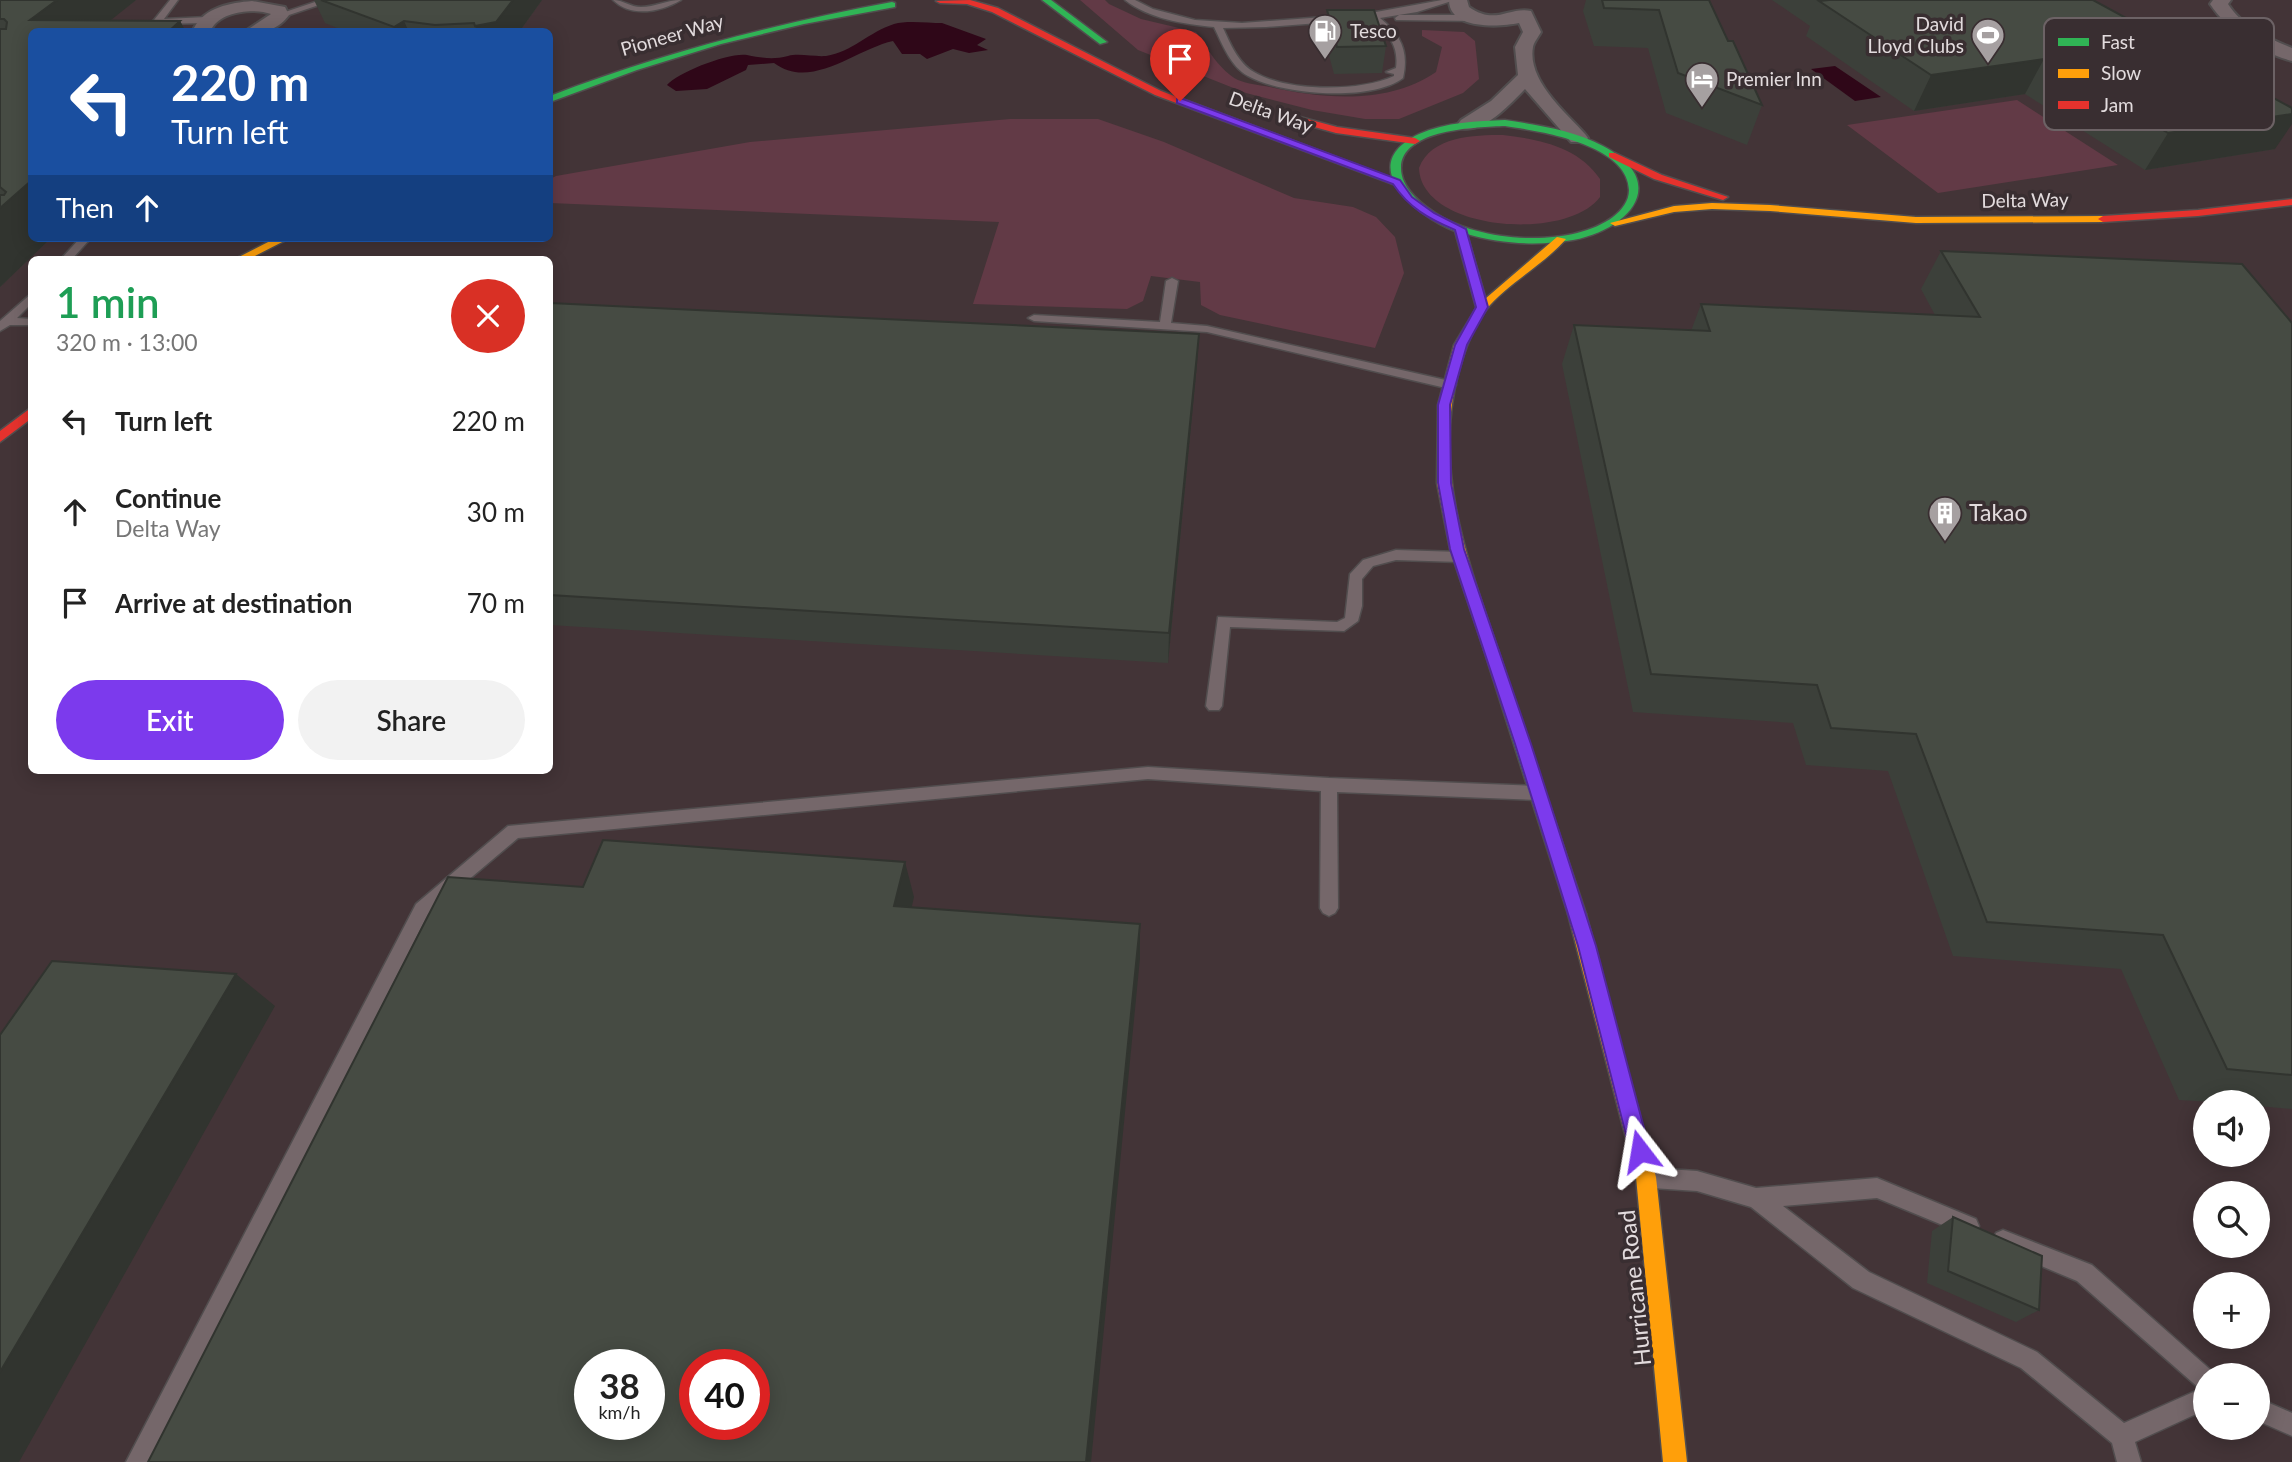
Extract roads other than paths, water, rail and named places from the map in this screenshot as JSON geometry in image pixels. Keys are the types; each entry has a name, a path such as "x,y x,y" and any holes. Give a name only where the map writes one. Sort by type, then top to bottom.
{"street":[{"name":"Pioneer Way","path":"553,98 615,74 721,42 842,13 898,5 852,0"},
{"path":"1046,0 1063,15 1115,48"},
{"path":"1458,0 1457,4 1462,12 1478,18 1524,47"},
{"path":"2222,0 2219,5 2228,18"},
{"name":"Delta Way","path":"938,1 968,2 995,10 1158,93 1396,182 1409,200 1430,215 1460,229 1493,237 1528,241 1561,239 1592,233 1615,223 1685,208 1757,208 1879,219 2035,222 2144,218 2292,202"},
{"path":"206,26 232,9 257,3 273,8 281,15 273,23 262,28"},
{"path":"1478,18 1511,20 1524,7 1532,32 1524,47 1528,76 1538,95 1578,138"},
{"name":"Pioneer Way","path":"645,47 759,15"},
{"path":"1468,124 1499,105 1528,76"},
{"name":"Delta Way","path":"1274,113 1336,130 1415,141 1438,130 1468,124 1505,123 1543,128 1578,138 1658,177 1757,208"},
{"path":"1396,182 1395,167 1401,153 1415,141"},
{"path":"1607,153 1626,170 1635,189 1631,207 1615,223"},
{"path":"1460,229 1482,307"},
{"name":"Hurricane Road","path":"1561,239 1482,307 1461,345 1444,405 1444,483 1460,557 1587,946 1646,1177 1675,1462"},
{"path":"246,255 259,242"},
{"path":"246,255 276,242"},
{"path":"0,438 28,414"}],"lane":[{"path":"148,28 157,22 174,0"},
{"path":"281,15 330,0"},
{"path":"617,0 626,9 640,11 677,0"},
{"path":"1129,0 1156,14 1217,25 1248,26 1377,17 1419,20 1478,18"},
{"path":"1377,17 1451,0"},
{"path":"1217,25 1236,61 1264,81 1293,88 1361,88 1391,83 1398,78 1400,70 1403,50 1393,33 1377,17"},
{"path":"157,22 206,26"},
{"path":"1357,77 1400,70"},
{"path":"1248,72 1278,78 1320,78"},
{"path":"69,256 82,242"},
{"path":"1165,325 1172,281"},
{"path":"4,325 28,300"},
{"path":"1034,318 1207,329 1450,385"},
{"path":"4,325 28,322"},
{"path":"1214,706 1223,621 1339,627 1351,621 1355,606 1355,578 1368,563 1396,555 1460,557"},
{"path":"138,1462 422,909 514,831 1148,772 1329,785 1539,793"},
{"path":"1329,785 1329,908"},
{"path":"1646,1177 1697,1181 1756,1198 1877,1188 2084,1273 2193,1369"},
{"path":"1756,1198 1861,1280 2029,1360 2122,1436 2129,1462"},
{"path":"2122,1436 2193,1403"},
{"path":"2270,1415 2292,1425"}],"place":[{"name":"Tesco","path":"1325,61"},
{"name":"David Lloyd Clubs","path":"1988,65"},
{"name":"Premier Inn","path":"1702,109"},
{"name":"Takao","path":"1945,543"}]}
